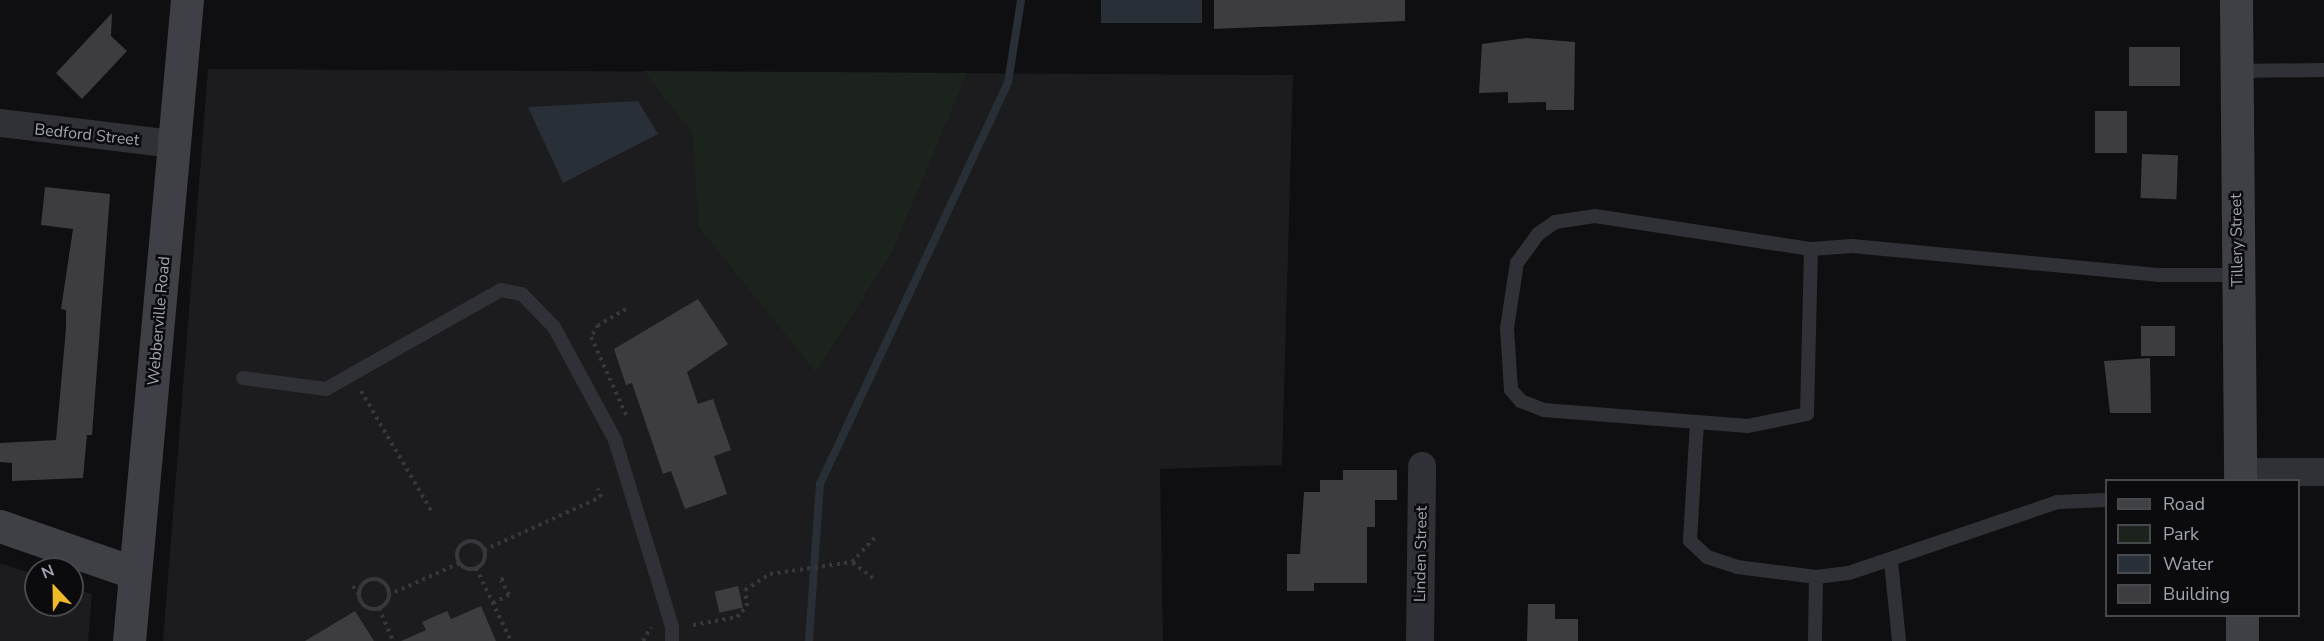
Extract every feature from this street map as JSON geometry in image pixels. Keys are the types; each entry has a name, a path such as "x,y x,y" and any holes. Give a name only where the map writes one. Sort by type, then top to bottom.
{"street":[{"name":"Webberville Road","path":"129,641 187,0"},
{"name":"Tillery Street","path":"2236,0 2240,476"},
{"name":"Bedford Street","path":"0,123 174,144"},
{"name":"Linden Street","path":"1420,641 1422,466"},
{"path":"2240,476 2324,471"},
{"path":"0,526 135,573"},
{"path":"2242,617 2242,641"}],"lane":[{"path":"2236,71 2324,70"},
{"path":"1811,249 1807,414 1748,426 1544,410 1521,401 1511,390 1508,328 1517,263 1538,234 1556,222 1595,216 1811,249 1852,246 2158,275 2237,275"},
{"path":"243,378 326,389 501,290 522,294 537,305 615,440 672,626 672,641"},
{"path":"1697,422 1690,541 1707,557 1737,567 1816,577 1891,562 1944,538 2057,502 2105,500"},
{"path":"1891,562 1899,641"},
{"path":"1815,641 1816,577"}],"path":[{"path":"626,309 598,325 591,337 621,396 630,429"},
{"path":"351,375 432,512"},
{"path":"476,567 484,550 601,497 598,489"},
{"path":"464,536 467,542 484,550"},
{"path":"692,621 694,628 737,617 747,606 745,590 770,574 852,562 876,536"},
{"path":"460,563 459,549 467,542"},
{"path":"852,562 873,579"},
{"path":"379,608 388,595 460,563 476,567"},
{"path":"476,567 511,641"},
{"path":"493,603 509,596 501,580 507,576"},
{"path":"358,595 362,585 375,579 388,595"},
{"path":"353,586 365,607 379,608"},
{"path":"379,608 393,641"},
{"path":"643,641 651,616"}],"shaded area":[{"path":"208,69 1293,75 1282,465 1160,469 1163,641 163,641"},
{"path":"0,563 24,571 24,617 84,617 84,592 92,594 88,641 0,641"}],"green space":[{"path":"644,71 967,73 892,252 816,372 699,227 692,133"}],"water":[{"path":"1101,0 1202,0 1202,23 1101,23"},
{"path":"638,101 658,134 563,183 528,107"}],"building":[{"path":"1214,0 1405,0 1405,21 1214,29"},
{"path":"112,13 111,36 127,51 82,99 56,73"},
{"path":"1526,38 1575,42 1574,110 1546,110 1546,102 1508,103 1508,92 1479,93 1482,44"},
{"path":"2129,47 2180,47 2180,86 2129,86"},
{"path":"2095,111 2127,111 2127,153 2095,153"},
{"path":"2142,154 2178,155 2176,199 2140,198"},
{"path":"45,187 110,194 92,435 87,435 83,478 12,481 12,463 0,462 0,443 56,440 66,328 66,310 61,309 73,229 41,225"},
{"path":"698,299 728,344 687,372 698,404 713,399 731,450 714,456 727,494 685,509 671,471 663,474 632,383 626,385 614,349"},
{"path":"2141,326 2175,326 2175,356 2141,356"},
{"path":"2150,358 2151,413 2110,413 2104,361"},
{"path":"1343,470 1397,470 1397,500 1375,500 1375,527 1367,527 1367,583 1314,583 1314,591 1287,591 1287,554 1300,554 1304,492 1320,492 1320,480 1343,480"},
{"path":"738,586 743,607 720,613 715,591"},
{"path":"1528,604 1555,604 1555,619 1578,619 1578,641 1527,641"},
{"path":"481,606 496,641 401,641 426,630 422,622 447,611 451,619"},
{"path":"355,611 374,641 305,641"}],"waterway":[{"path":"809,641 820,484 1008,83 1021,0"}]}
